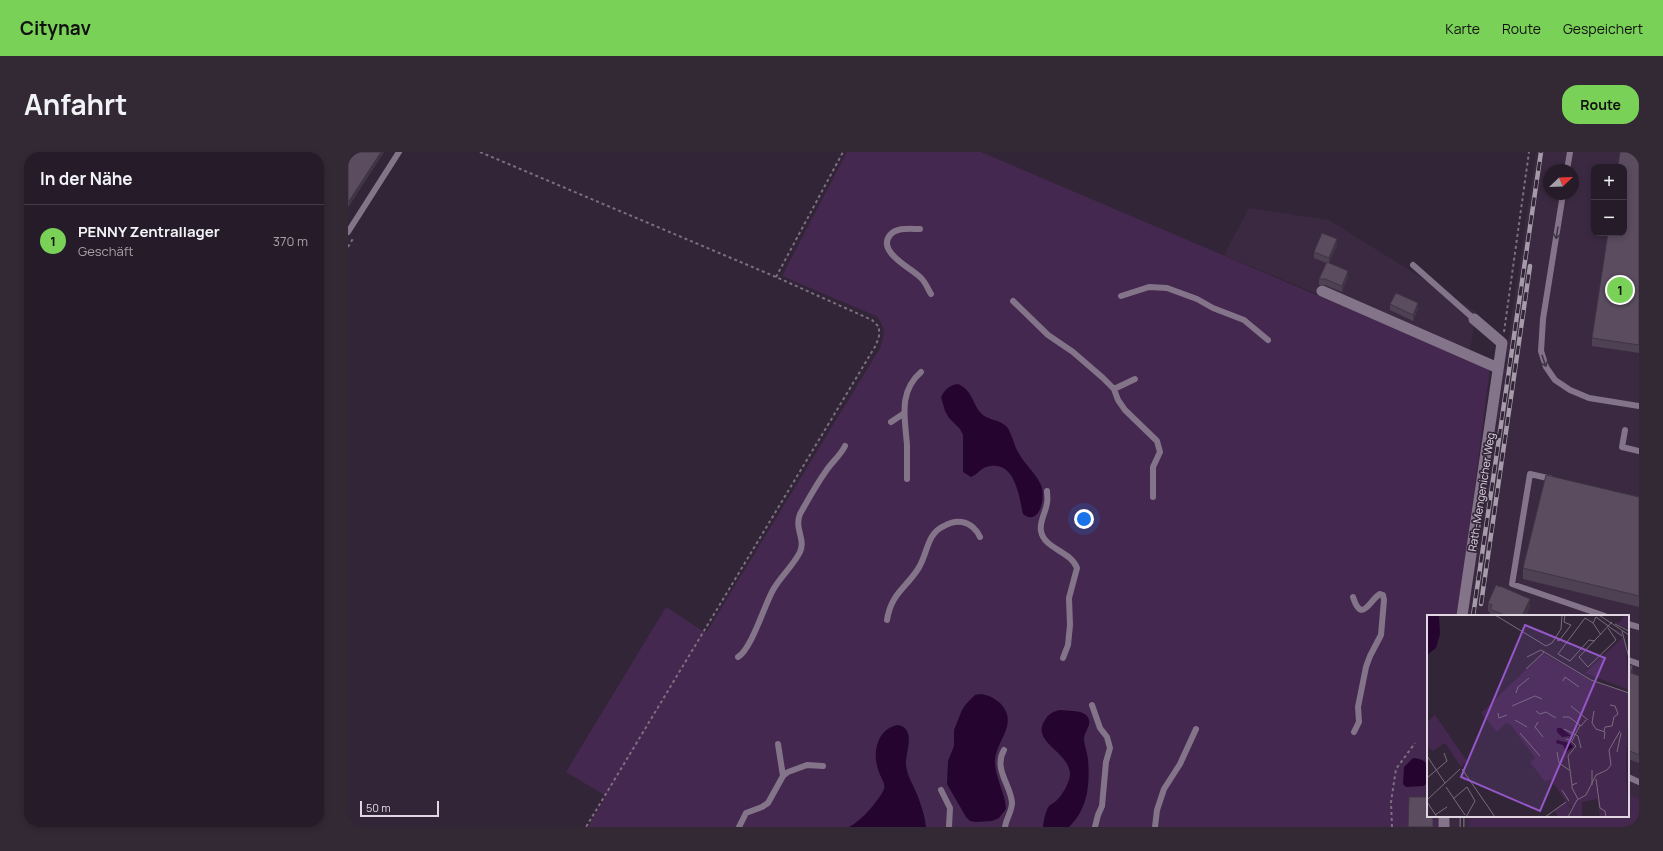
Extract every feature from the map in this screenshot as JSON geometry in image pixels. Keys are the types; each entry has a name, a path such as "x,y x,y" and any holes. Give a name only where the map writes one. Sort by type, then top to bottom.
{"street":[{"path":"1322,291 1498,368"},
{"path":"1474,319 1502,343"},
{"name":"Rath-Mengenicher Weg","path":"1462,615 1502,343"}],"lane":[{"path":"348,232 399,152"},
{"path":"1568,164 1570,152"},
{"path":"1562,200 1543,319 1541,351 1546,367 1555,380 1570,390 1589,398 1639,406"},
{"path":"920,229 894,232 888,240 887,245 892,254 920,277 931,294"},
{"path":"1414,265 1474,319"},
{"path":"1121,296 1149,287 1167,288 1197,299 1213,308 1244,320 1268,340"},
{"path":"1013,301 1048,335 1073,352 1114,389 1118,400 1125,410 1157,441 1160,447 1160,452 1153,467 1153,497"},
{"path":"907,479 907,446 903,414 911,383 921,372"},
{"path":"1114,389 1135,379"},
{"path":"891,422 903,414"},
{"path":"1625,430 1622,447 1639,451"},
{"path":"738,657 746,650 752,639 762,613 774,589 800,552 802,544 797,521 800,514 821,478 845,446"},
{"path":"1560,480 1530,474 1512,584 1602,615"},
{"path":"1046,491 1047,502 1041,524 1041,532 1044,539 1072,559 1077,568 1069,598 1070,625 1068,645 1063,658"},
{"path":"887,620 892,602 920,567 931,536 934,532 948,524 963,522 973,528 980,537"},
{"path":"1353,597 1357,607 1362,609 1366,609 1370,606 1377,595 1380,594 1383,596 1384,600 1380,634 1366,668 1358,707 1359,722 1354,732"},
{"path":"1629,624 1639,627"},
{"path":"1629,660 1639,664"},
{"path":"1092,705 1100,728 1108,737 1110,748 1106,762 1102,806 1095,827"},
{"path":"1154,827 1157,810 1164,789 1180,764 1196,729"},
{"path":"778,744 783,776"},
{"path":"1004,750 1001,755 1001,767 1012,805 1005,827"},
{"path":"739,827 746,813 768,803 783,776 788,772 802,766 823,766"},
{"path":"1629,777 1639,782"},
{"path":"941,790 950,808 949,827"}],"path":[{"path":"480,152 776,277 872,320 879,327 880,336 876,345 586,827"},
{"path":"776,277 843,152"},
{"path":"1502,343 1529,152"},
{"path":"1392,827 1391,802 1396,769 1415,743"}],"shaded area":[{"path":"847,152 981,152 1490,369 1458,615 1427,615 1427,817 1438,817 1438,827 588,827 606,796 566,772 666,607 706,633 880,348 884,331 882,324 876,316 782,276"},
{"path":"1536,152 1639,152 1639,799 1629,795 1629,615 1467,615"},
{"path":"1249,208 1329,220 1476,312 1469,358 1224,255"},
{"path":"958,384 969,393 977,408 983,415 1004,424 1007,427 1021,456 1039,481 1043,496 1040,508 1034,516 1029,517 1023,514 1014,480 1003,468 996,466 986,467 971,477 963,472 963,435 960,429 949,418 945,411 941,397 948,388"},
{"path":"981,694 991,697 1000,703 1006,711 1008,719 1005,734 998,748 995,764 1006,809 999,818 992,821 976,822 970,821 966,817 947,784 948,761 954,746 954,730 966,704 975,695"},
{"path":"1060,710 1081,712 1088,718 1089,724 1084,738 1084,743 1088,759 1088,787 1084,804 1075,820 1069,827 1043,827 1049,806 1061,796 1070,777 1068,766 1064,759 1046,741 1042,734 1042,728 1046,718 1051,713"},
{"path":"898,725 904,727 909,736 906,765 921,806 926,827 849,827 862,818 880,797 884,789 884,784 876,762 876,748 881,736 891,727"},
{"path":"1413,758 1419,759 1426,763 1426,784 1424,786 1406,787 1403,784 1404,767"},
{"path":"1629,795 1639,799 1639,827 1469,827 1468,817 1629,817"},
{"path":"1451,817 1468,817 1469,827 1450,827"}],"building":[{"path":"348,152 381,152 349,201 348,200"},
{"path":"1620,152 1639,152 1639,345 1592,338 1608,236 1627,236 1627,164 1618,164"},
{"path":"1322,233 1337,239 1329,258 1314,252"},
{"path":"1327,262 1348,271 1342,286 1325,279 1319,279"},
{"path":"1396,293 1418,303 1413,315 1390,304"},
{"path":"1546,475 1639,497 1639,596 1523,568"},
{"path":"1496,585 1530,599 1522,615 1505,615 1490,609 1492,605 1488,603"},
{"path":"1629,664 1633,666 1631,673 1639,676 1639,755 1629,750"},
{"path":"1409,797 1427,797 1427,817 1433,817 1433,827 1408,827"}],"railway":[{"path":"1473,615 1541,152"},
{"path":"1481,604 1530,266"},
{"path":"1462,817 1462,827"}],"place":[{"name":"PENNY Zentrallager","path":"1620,290"}]}
